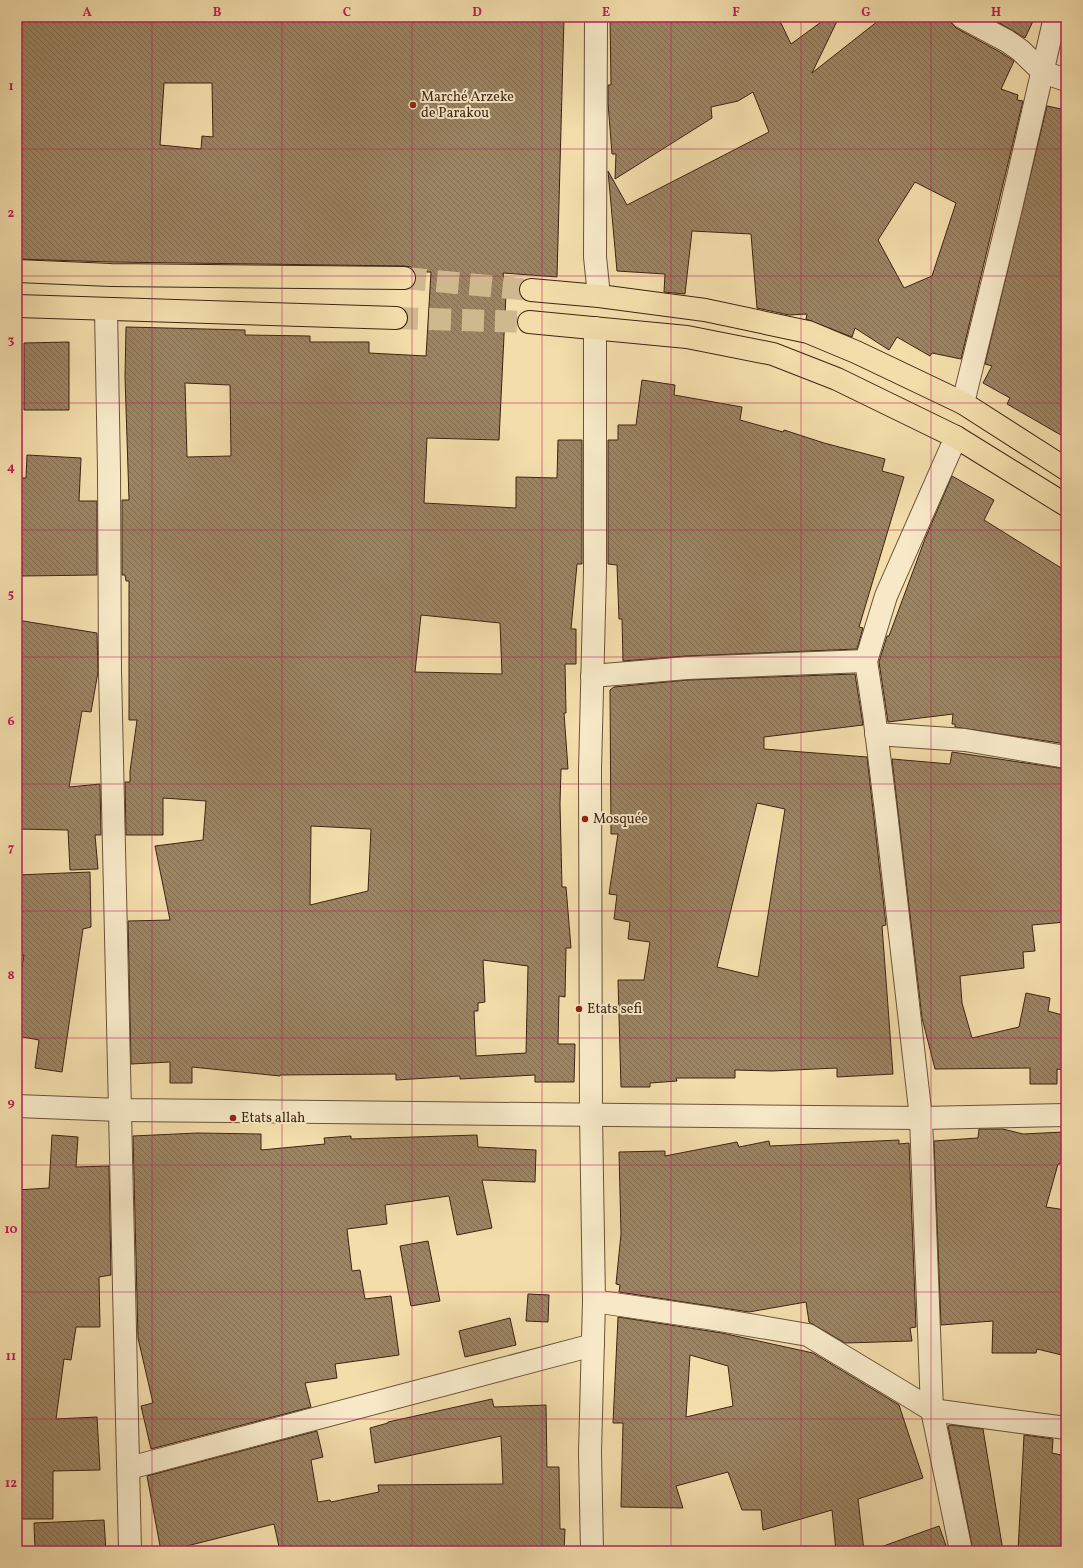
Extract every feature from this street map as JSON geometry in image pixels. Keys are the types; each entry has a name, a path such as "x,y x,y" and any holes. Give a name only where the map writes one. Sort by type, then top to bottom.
{"main road":[{"path":"17,271 111,275 404,278"},
{"path":"531,290 599,296 705,310 808,332 856,352 963,403 1066,469"},
{"path":"17,306 396,318"},
{"path":"529,322 687,337 772,354 838,379 956,437 1066,505"}],"street":[{"path":"596,17 595,256 599,296"},
{"path":"962,17 1007,40 1043,72 1066,80"},
{"path":"963,403 1010,212 1055,17"},
{"path":"106,310 109,470 110,672 130,1551"},
{"path":"592,1551 590,1452 594,1301 591,1115 590,770 595,570 595,328"},
{"path":"956,437 886,596 866,662 876,734 921,1118 932,1410 961,1551"},
{"path":"592,676 687,668 866,662"},
{"path":"876,734 965,740 1066,757"},
{"path":"17,1106 120,1110 921,1118 1066,1115"},
{"path":"594,1301 808,1335 932,1410 1066,1428"},
{"path":"129,1468 593,1345"}],"building":[{"path":"17,17 564,17 557,277 503,273 506,294 499,440 427,438 424,503 516,508 516,477 557,478 558,440 582,440 582,564 577,564 571,629 576,629 576,664 565,664 566,713 564,713 568,769 561,769 560,804 562,887 566,887 571,948 566,948 565,997 559,996 558,1044 575,1044 574,1082 535,1082 535,1075 460,1079 460,1076 396,1080 396,1074 280,1076 192,1067 192,1083 170,1083 170,1062 131,1064 128,921 170,920 155,846 203,840 206,801 163,798 163,835 126,835 125,782 130,782 130,771 137,720 129,720 129,581 126,581 125,575 122,575 122,500 129,500 125,377 126,327 245,330 245,335 310,336 310,342 369,342 369,353 426,356 431,272 415,272 411,267 404,266 111,262 17,259","holes":["164,83 212,83 213,137 202,136 201,149 160,145","185,383 230,385 231,456 187,457","421,615 500,623 502,674 415,672","311,826 371,829 368,891 310,905","483,960 528,966 526,1053 476,1056 474,1011 478,1011 478,1003 485,1002"]},
{"path":"610,17 710,17 714,23 727,17 778,17 791,44 828,17 839,17 812,73 883,17 950,17 951,23 956,28 1014,61 1001,89 1018,95 1017,100 1023,101 961,359 932,353 930,356 897,337 889,350 855,328 852,337 806,319 807,314 789,315 757,308 751,234 692,231 685,294 664,292 665,274 617,271 608,171 627,205 769,132 753,92 738,101 711,107 712,118 615,179 616,154 612,154 608,103 608,85 611,85","holes":["915,182 956,203 932,276 904,288 878,240"]},
{"path":"989,17 1035,17 1025,38"},
{"path":"1047,106 1066,110 1066,438 1007,404 1010,398 983,383 992,366 985,364"},
{"path":"69,342 69,410 24,410 24,343"},
{"path":"642,380 675,385 674,395 742,407 740,420 783,432 784,430 824,443 885,459 882,471 904,477 859,627 863,628 857,649 686,656 623,661 622,619 619,619 617,565 608,564 608,440 618,440 618,425 636,425"},
{"path":"27,455 81,458 79,501 97,501 97,575 22,576 21,527 17,527 17,478 26,478"},
{"path":"952,476 994,500 984,520 1066,571 1066,744 955,727 955,724 952,724 953,714 888,722 879,662 887,636 889,636 925,539"},
{"path":"17,620 97,633 98,672 91,712 82,711 69,787 100,784 101,835 95,835 98,869 70,870 68,830 17,829"},
{"path":"855,674 863,725 764,737 764,749 867,757 886,925 882,926 893,1074 837,1077 837,1068 772,1071 735,1070 735,1078 676,1078 677,1081 650,1083 650,1087 621,1087 618,980 644,980 650,942 628,939 630,922 614,919 617,895 609,894 618,834 611,834 610,690 614,687 688,680","holes":["757,803 785,809 758,977 717,967"]},
{"path":"952,752 1066,769 1066,922 1032,925 1035,951 1023,952 1024,968 960,976 962,1003 972,1038 1019,1027 1026,993 1050,998 1048,1011 1066,1016 1066,1070 1057,1069 1057,1084 1030,1084 1030,1068 935,1069 922,1018 892,759 950,764"},
{"path":"90,872 91,927 83,929 62,1072 35,1068 39,1040 17,1036 17,997 24,955 17,957 17,875"},
{"path":"979,1129 1003,1129 1023,1134 1064,1132 1066,1163 1058,1164 1046,1207 1066,1210 1066,1356 1037,1349 1036,1353 992,1353 993,1321 941,1325 934,1141 978,1138"},
{"path":"197,1133 261,1134 261,1150 325,1144 324,1138 351,1136 351,1139 477,1135 478,1147 536,1150 535,1182 482,1180 492,1228 457,1235 449,1196 385,1205 387,1224 347,1229 352,1271 360,1270 365,1299 391,1296 399,1355 335,1364 337,1378 305,1383 311,1407 151,1449 141,1406 153,1403 138,1338 133,1136"},
{"path":"52,1135 78,1137 76,1167 109,1166 111,1275 99,1277 100,1327 76,1327 71,1360 64,1359 56,1419 97,1417 100,1470 53,1471 53,1519 17,1519 17,1190 49,1188"},
{"path":"899,1140 899,1144 909,1143 916,1327 910,1328 912,1341 845,1343 809,1322 806,1302 749,1312 619,1292 620,1285 616,1284 621,1234 619,1152 665,1151 665,1156 737,1142 739,1147 769,1141 770,1146"},
{"path":"428,1241 440,1301 411,1306 400,1246"},
{"path":"528,1294 549,1295 548,1322 526,1321"},
{"path":"618,1317 722,1333 813,1353 899,1405 923,1478 858,1499 864,1551 836,1551 832,1510 763,1530 761,1510 742,1510 728,1472 676,1486 683,1508 621,1507 623,1423 613,1423","holes":["690,1355 728,1366 733,1406 686,1417"]},
{"path":"510,1318 516,1345 465,1357 459,1331"},
{"path":"492,1399 494,1407 546,1405 547,1467 559,1467 560,1529 565,1529 564,1551 280,1551 274,1524 167,1551 161,1551 147,1476 317,1431 323,1457 311,1460 318,1502 330,1500 331,1502 379,1492 378,1485 503,1484 501,1436 375,1463 370,1428 388,1422"},
{"path":"951,1425 983,1429 1003,1551 973,1551 948,1426"},
{"path":"1024,1435 1053,1439 1052,1453 1066,1456 1066,1551 1018,1551"},
{"path":"104,1520 106,1551 35,1551 34,1523"},
{"path":"939,1526 948,1551 879,1551 878,1548"}],"tunnel":[{"path":"404,278 531,290"},
{"path":"396,318 529,322"}],"place":[{"name":"Marché Arzeke de Parakou","path":"413,105"},
{"name":"Mosquée","path":"585,819"},
{"name":"Etats sefi","path":"579,1009"},
{"name":"Etats allah","path":"233,1118"}]}
